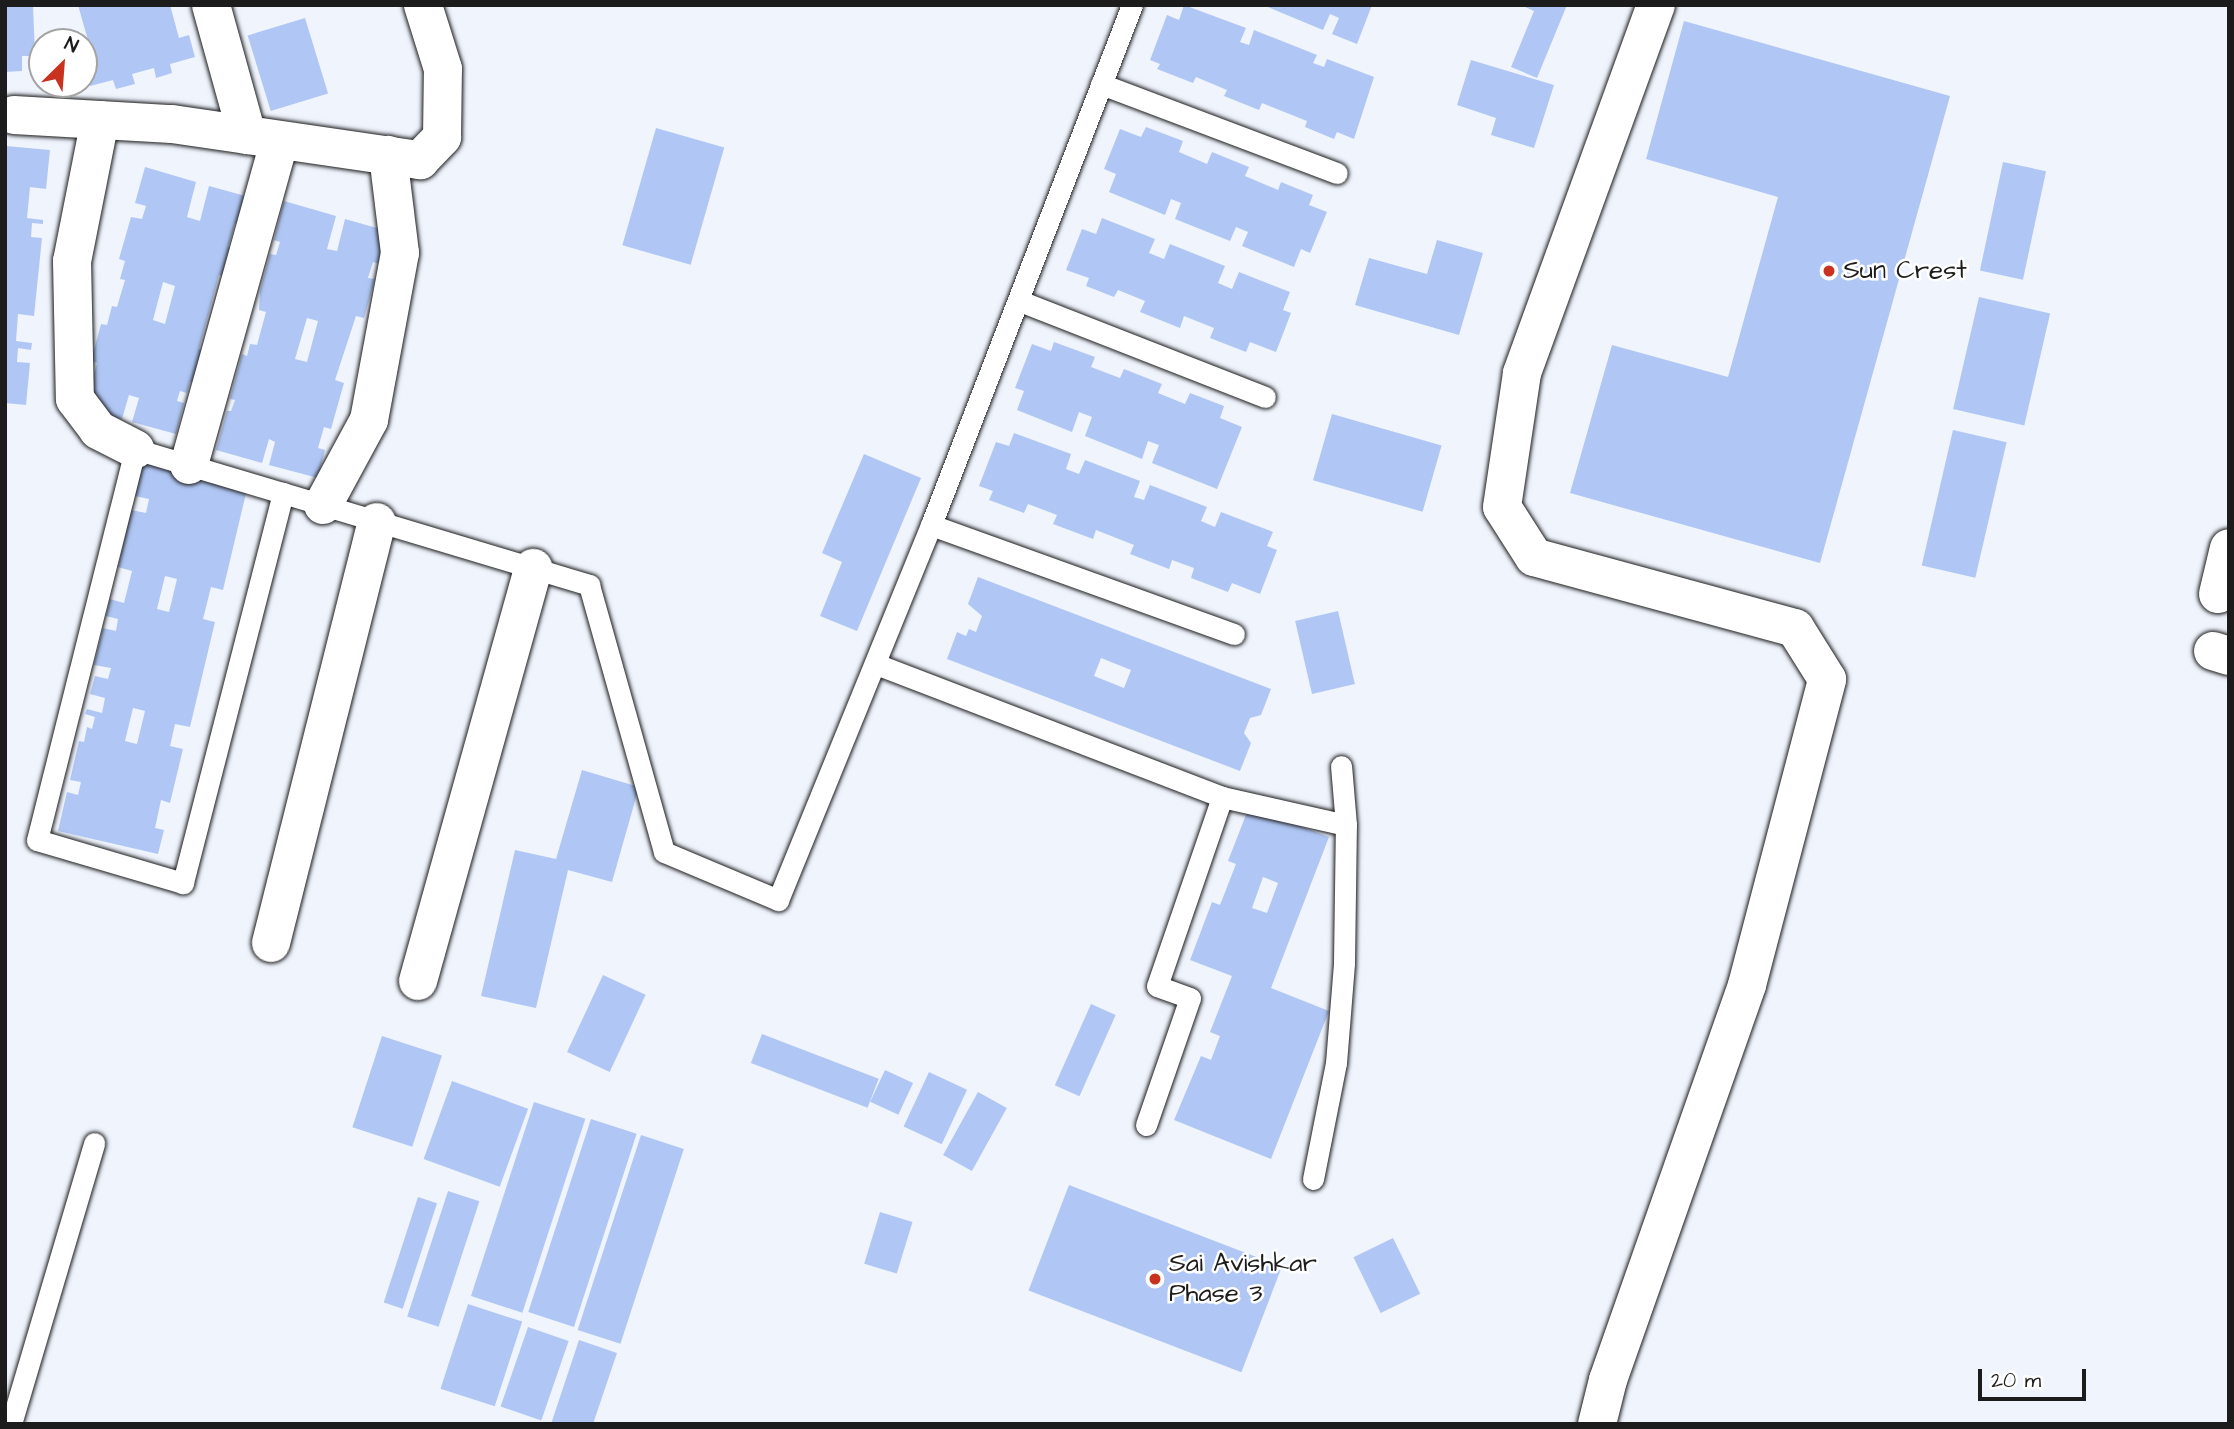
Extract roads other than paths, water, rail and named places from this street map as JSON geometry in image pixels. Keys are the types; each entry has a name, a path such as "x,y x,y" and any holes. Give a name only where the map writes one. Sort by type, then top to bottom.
{"street":[{"path":"189,465 264,138 211,5"},
{"path":"14,115 100,120 264,138 420,160 442,137 443,69 423,5"},
{"path":"1597,1424 1608,1380 1747,985 1828,679 1795,628 1534,558 1502,507 1522,373 1656,5"},
{"path":"100,120 72,261 75,399 98,430 135,449"},
{"path":"323,505 369,420 400,253 388,155"},
{"path":"271,943 377,522"},
{"path":"2218,594 2229,548"},
{"path":"418,981 533,568"}],"lane":[{"path":"284,493 183,883 37,840 135,449 284,493 377,522 590,585 664,852 778,900 876,664 1020,300 1132,5"},
{"path":"1101,84 1337,173"},
{"path":"1020,300 1265,397"},
{"path":"931,525 1234,634"},
{"path":"876,664 1222,797 1346,825"},
{"path":"1313,1179 1336,1063 1344,963 1346,825 1341,766"},
{"path":"1146,1125 1190,998 1157,986 1222,797"},
{"path":"11,1424 94,1143"}],"place":[{"name":"Sun Crest","path":"1829,271"},
{"name":"Sai Avishkar Phase 3","path":"1155,1279"}]}
